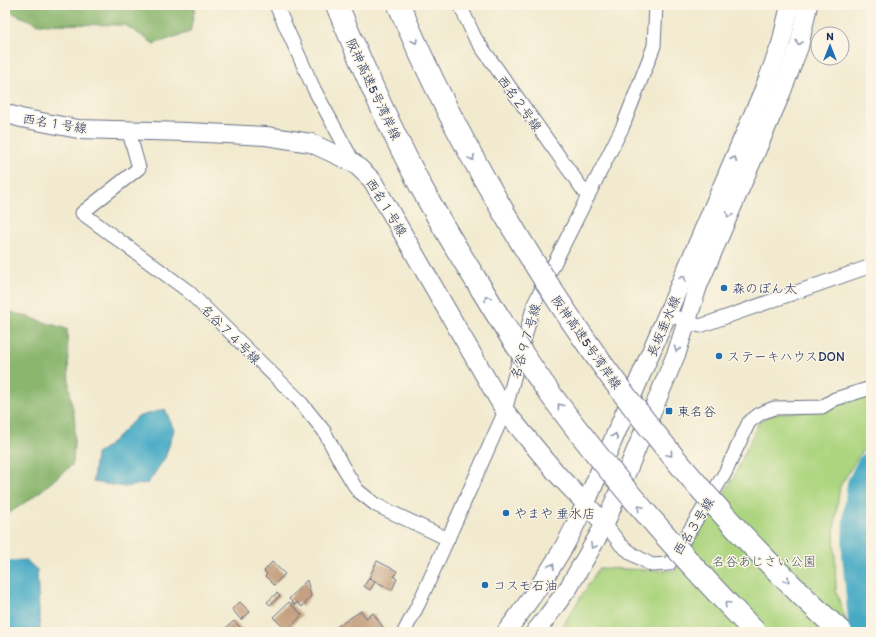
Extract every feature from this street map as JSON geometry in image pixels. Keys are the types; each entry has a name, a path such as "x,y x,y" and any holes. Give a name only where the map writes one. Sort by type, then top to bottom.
{"highway":[{"name":"阪神高速5号湾岸線","path":"337,5 386,118 421,186 460,254 508,331 550,394 603,463 656,527 755,632"},
{"name":"阪神高速5号湾岸線","path":"399,5 438,91 473,160 551,291 595,356 646,424 698,487 755,549 841,632"}],"main road":[{"name":"長坂垂水線","path":"506,632 523,610 563,549 586,503 764,89 781,44 790,5"},
{"name":"長坂垂水線","path":"534,632 544,621 568,587 605,524 677,352 698,286 783,89 799,47 808,5"},
{"name":"西名１号線","path":"5,113 21,118 78,129 128,129 266,136 311,143 354,163 372,180 505,410 558,475 605,524"}],"street":[{"path":"276,5 314,89 354,163"},
{"name":"西名２号線","path":"460,5 475,38 588,197"},
{"name":"名谷９７号線","path":"404,632 420,601 505,410 534,304 622,126 654,46 656,5"},
{"name":"名谷７４号線","path":"128,129 139,168 82,214 188,291 298,399 324,432 357,490 376,505 448,539"},
{"path":"667,314 700,326 871,266"},
{"name":"西名３号線","path":"605,524 621,545 634,555 652,565 669,564 726,473 749,422 761,413 774,408 822,407 835,399 871,388"}],"green space":[{"path":"5,5 193,5 195,8 190,32 154,44 125,25 38,24 5,10"},
{"path":"5,310 67,329 69,386 75,422 73,464 36,495 5,516"},
{"name":"名谷あじさい公園","path":"871,394 871,441 860,454 840,486 834,529 836,591 850,632 559,632 599,568 675,571 734,477 759,422 773,414 822,410"},
{"path":"871,490 871,593 866,560 864,519"}],"water":[{"path":"165,409 174,430 165,458 148,483 125,487 93,482 96,454 108,446 137,417"},
{"path":"26,560 37,570 40,632 5,632 5,561"}],"building":[{"path":"377,561 397,571 394,577 397,579 392,590 369,578"},
{"path":"272,562 285,574 274,585 265,576 267,574 264,571"},
{"path":"369,578 375,582 370,590 364,586"},
{"path":"307,580 311,596 302,607 297,602 295,605 289,599"},
{"path":"277,593 280,596 270,605 267,602"},
{"path":"240,602 250,612 241,620 232,609"},
{"path":"289,602 302,615 287,631 273,617"},
{"path":"361,611 366,618 373,613 385,630 383,632 338,632 335,628"},
{"path":"234,621 245,632 221,632"}],"waterway":[{"path":"864,632 857,554 858,517 862,485 871,467"}],"place":[{"name":"森のぽん太","path":"724,288"},
{"name":"ステーキハウスDON","path":"719,356"},
{"name":"東名谷","path":"669,411"},
{"name":"やまや 垂水店","path":"506,513"},
{"name":"コスモ石油","path":"485,585"}]}
